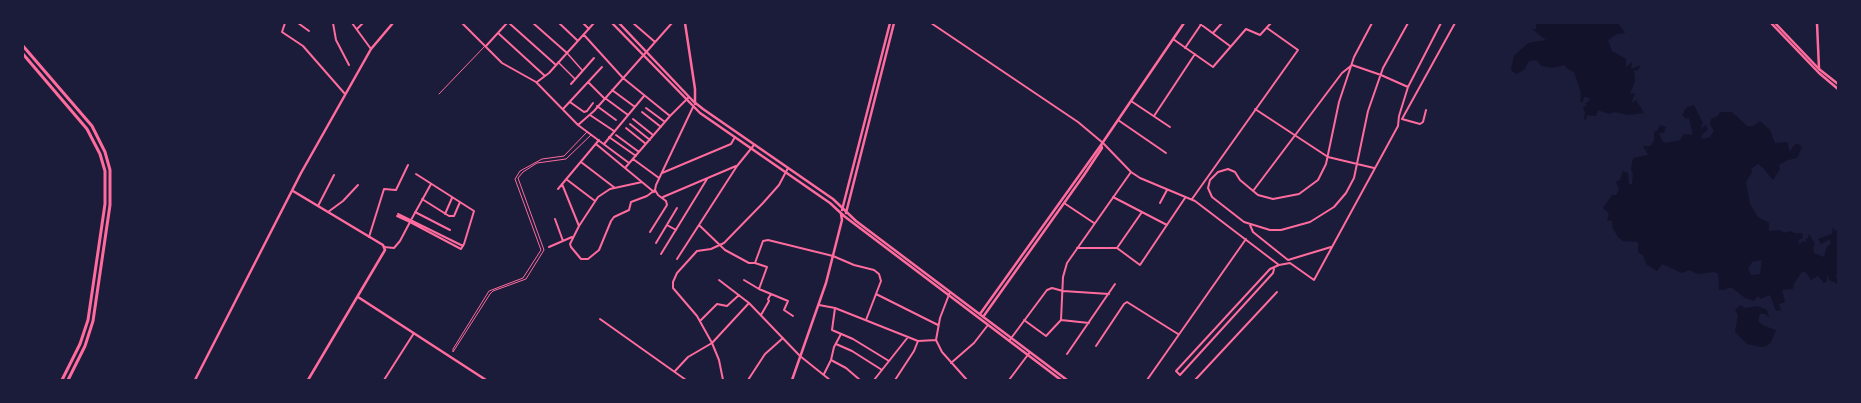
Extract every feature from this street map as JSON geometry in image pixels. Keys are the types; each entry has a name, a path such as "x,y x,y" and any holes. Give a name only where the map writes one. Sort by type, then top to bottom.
{"highway":[{"path":"23,46 92,126 105,152 110,170 110,205 93,321 85,346 68,380"},
{"path":"23,54 87,129 100,154 105,171 105,204 88,320 80,344 62,380"}],"street":[{"path":"285,23 282,32 303,46 345,94"},
{"path":"298,23 309,31"},
{"path":"333,23 336,40 349,65"},
{"path":"352,23 371,49"},
{"path":"357,30 363,23"},
{"path":"195,380 293,190 345,94 371,49 392,23"},
{"path":"486,46 508,23 556,65"},
{"path":"533,23 567,53 582,70"},
{"path":"559,23 578,41"},
{"path":"583,23 589,29"},
{"path":"536,82 545,76 556,65 594,23"},
{"path":"612,23 693,107 830,203 844,216 1061,380"},
{"path":"619,23 695,103 833,199 846,212 1067,380"},
{"path":"633,23 655,42"},
{"path":"578,125 590,115 672,23"},
{"path":"642,182 616,188 602,194 595,201 572,237 571,247 581,259 588,259 602,246 610,221 618,214 629,210 631,202 654,191 689,112 695,103 696,92 685,23"},
{"path":"842,220 841,213 890,23"},
{"path":"792,380 819,305 842,220 846,212 894,23"},
{"path":"931,23 1078,122 1131,172 1185,198 1192,199 1279,265"},
{"path":"978,318 1102,144 1184,23"},
{"path":"1213,33 1222,23"},
{"path":"1173,39 1213,67 1247,28 1260,35 1271,23"},
{"path":"1372,23 1352,65 1336,113 1328,157 1321,176 1304,191 1284,198 1273,199 1262,196 1253,191 1240,180 1235,172 1228,169 1214,176 1208,184 1212,197 1250,225 1270,230 1281,230 1318,218 1334,208 1346,194 1354,178 1365,120 1386,60 1408,23"},
{"path":"1274,269 1273,273 1180,375 1176,371 1270,269 1274,269 1279,265 1290,263 1314,280 1398,126 1408,87 1441,23"},
{"path":"1400,119 1455,23"},
{"path":"1770,23 1819,74 1838,89"},
{"path":"1775,23 1819,69 1838,84"},
{"path":"1817,23 1819,74"},
{"path":"464,24 507,66 536,82 578,125 629,163"},
{"path":"1185,48 1200,24 1230,46"},
{"path":"1192,199 1298,50 1267,28"},
{"path":"498,33 545,76"},
{"path":"584,35 624,78 670,116"},
{"path":"1154,116 1196,54"},
{"path":"570,84 594,58"},
{"path":"558,62 575,79"},
{"path":"1352,65 1381,75 1408,87"},
{"path":"1253,191 1342,73 1352,65"},
{"path":"563,110 602,67"},
{"path":"588,82 604,98 628,115"},
{"path":"612,90 635,107"},
{"path":"604,144 644,96"},
{"path":"625,168 670,116 689,97"},
{"path":"1131,101 1170,127"},
{"path":"570,102 584,112 587,111 593,103"},
{"path":"598,106 616,120"},
{"path":"646,108 665,122"},
{"path":"1255,109 1328,157 1375,168"},
{"path":"1400,119 1420,124 1423,122 1426,110"},
{"path":"642,112 661,127"},
{"path":"590,115 614,131"},
{"path":"633,119 654,135"},
{"path":"1118,120 1166,153"},
{"path":"630,124 650,140"},
{"path":"626,128 646,144"},
{"path":"616,135 639,152"},
{"path":"609,137 636,156"},
{"path":"661,174 731,144 735,137"},
{"path":"558,189 599,140"},
{"path":"596,144 658,195 663,197 666,201 666,207 650,232"},
{"path":"981,320 1102,148 1102,144"},
{"path":"677,259 737,166 754,145"},
{"path":"633,159 659,178"},
{"path":"581,162 616,188"},
{"path":"369,237 384,189 396,190 408,165"},
{"path":"663,197 737,166"},
{"path":"723,380 719,360 712,343 697,316 673,288 672,282 697,251 710,249 720,245 763,203 779,185 788,168"},
{"path":"1024,320 1046,336 1061,320 1065,268 1094,223 1131,172"},
{"path":"397,215 461,249 474,211 416,174"},
{"path":"318,206 334,175"},
{"path":"566,179 595,201"},
{"path":"661,254 707,179"},
{"path":"293,190 384,247 394,248 400,241 431,184"},
{"path":"562,184 579,226"},
{"path":"328,212 343,201 358,185"},
{"path":"1160,203 1167,190"},
{"path":"1113,197 1167,224"},
{"path":"445,214 452,198"},
{"path":"1077,248 1118,248 1140,265 1185,198"},
{"path":"422,200 445,214 454,216 460,202"},
{"path":"1059,203 1094,223"},
{"path":"656,243 677,208"},
{"path":"415,212 450,230"},
{"path":"1118,248 1142,212"},
{"path":"555,219 563,241"},
{"path":"667,225 676,230"},
{"path":"699,225 720,245 749,263 755,263 766,267 759,289"},
{"path":"1250,225 1252,232 1288,260 1332,246"},
{"path":"549,246 572,237"},
{"path":"1147,380 1246,239"},
{"path":"755,263 763,241 768,240 833,256 854,266 876,271 881,281 866,320"},
{"path":"308,380 358,297 383,253 384,247"},
{"path":"719,280 749,304 800,356 830,380"},
{"path":"744,280 759,289 788,301 784,310 793,316"},
{"path":"1258,283 1261,286"},
{"path":"1067,354 1115,284"},
{"path":"1009,341 1047,290 1052,288 1063,291 1109,294"},
{"path":"950,292 938,325 936,340 942,352 967,380"},
{"path":"1195,380 1277,292"},
{"path":"761,315 769,301 771,294"},
{"path":"876,294 938,325"},
{"path":"700,321 717,304 727,306 738,295"},
{"path":"358,297 486,380"},
{"path":"1096,346 1124,304 1127,302 1178,334"},
{"path":"675,371 688,357 712,343 749,304"},
{"path":"1238,304 1242,307"},
{"path":"819,305 836,308 918,341 936,340"},
{"path":"836,308 832,330 859,342 889,361"},
{"path":"600,319 686,380"},
{"path":"1061,320 1089,323"},
{"path":"951,363 974,343 988,325"},
{"path":"384,380 414,333"},
{"path":"824,374 841,334"},
{"path":"874,380 908,337"},
{"path":"748,380 765,354 783,338"},
{"path":"895,380 914,351 918,341"},
{"path":"836,344 852,351 882,370"},
{"path":"1200,345 1204,348"},
{"path":"1009,380 1030,352"},
{"path":"831,360 846,368 860,380"}],"lane":[{"path":"439,94 486,46"},
{"path":"453,352 453,348 483,300 492,289 523,278 541,250 515,179 520,171 542,159 564,156 588,132"},
{"path":"450,357 490,294 493,291 526,279 544,250 518,178 523,172 537,163 566,158 591,135"}],"shaded area":[{"path":"1539,23 1618,23 1625,33 1617,34 1608,40 1612,51 1626,59 1626,67 1632,62 1631,69 1641,65 1637,71 1634,70 1635,81 1630,94 1635,94 1631,103 1636,100 1644,113 1628,115 1615,112 1609,114 1598,110 1596,116 1586,115 1587,118 1584,120 1585,112 1583,107 1588,106 1585,104 1590,98 1584,97 1583,102 1580,102 1581,93 1574,72 1566,68 1565,65 1553,68 1541,66 1537,60 1529,61 1524,70 1516,74 1511,70 1514,56 1528,43 1546,40 1532,29 1536,29 1536,25"},
{"path":"1694,105 1703,123 1701,129 1706,125 1708,129 1701,136 1703,139 1710,137 1714,131 1710,124 1711,119 1718,116 1720,112 1732,112 1747,126 1753,126 1760,121 1770,130 1775,143 1787,142 1790,152 1794,145 1798,144 1802,147 1797,158 1788,160 1779,165 1780,169 1773,180 1758,164 1751,169 1752,172 1746,182 1750,204 1758,217 1769,223 1769,231 1780,230 1784,233 1790,231 1794,233 1802,233 1803,238 1799,240 1798,245 1803,241 1807,243 1805,239 1808,238 1809,234 1815,244 1813,248 1814,253 1824,257 1827,246 1831,244 1830,239 1821,244 1818,239 1832,234 1833,227 1835,231 1838,229 1838,273 1836,275 1838,284 1829,280 1827,274 1827,281 1824,283 1818,276 1811,280 1805,271 1801,273 1794,284 1793,289 1782,290 1785,302 1779,304 1781,310 1776,311 1770,295 1760,299 1758,296 1754,301 1745,298 1731,287 1724,290 1719,290 1718,274 1714,272 1698,274 1689,270 1682,273 1662,264 1657,271 1646,264 1643,255 1638,252 1638,242 1623,241 1618,237 1612,227 1612,221 1607,220 1609,213 1603,208 1612,195 1616,195 1619,190 1616,182 1620,180 1623,171 1628,173 1629,184 1632,184 1633,173 1631,170 1633,158 1648,155 1643,146 1651,146 1654,140 1654,132 1657,131 1660,125 1666,127 1664,133 1659,133 1662,141 1666,143 1680,140 1684,134 1693,135 1689,118 1686,119 1682,115 1687,107","holes":["1762,261 1760,274 1751,275 1748,269 1752,262"]},
{"path":"1740,305 1745,308 1758,306 1767,310 1769,318 1765,314 1760,314 1758,321 1764,326 1776,330 1771,342 1767,346 1762,347 1747,344 1735,332 1738,315 1735,310"}]}
